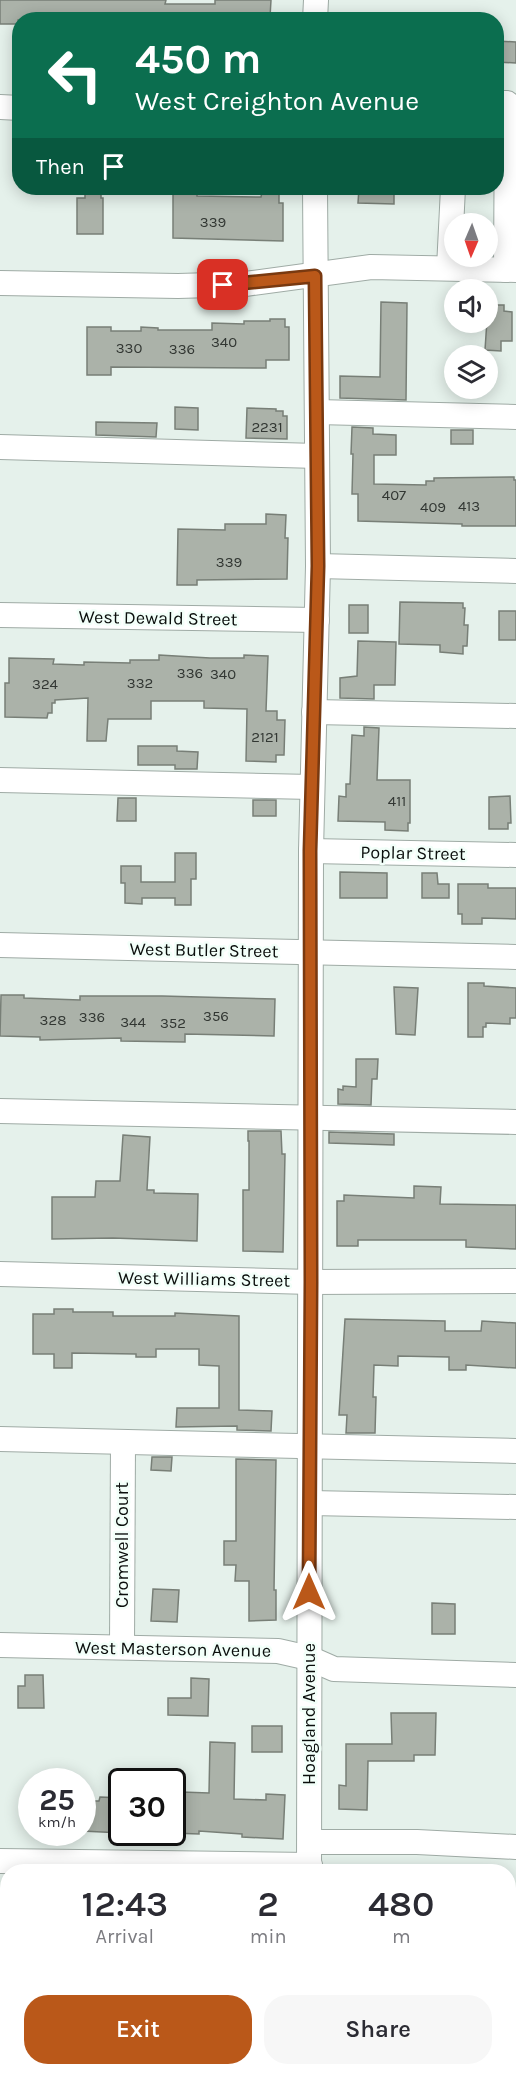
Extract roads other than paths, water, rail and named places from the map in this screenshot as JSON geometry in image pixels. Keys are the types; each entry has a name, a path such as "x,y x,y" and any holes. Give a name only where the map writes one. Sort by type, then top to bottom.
{"street":[{"path":"0,283 178,286 245,284 371,267 511,270 507,103 504,103"},
{"name":"Hoagland Avenue","path":"310,1860 310,851 318,566 315,195"},
{"path":"449,268 453,195"},
{"path":"316,412 516,417"},
{"path":"0,447 317,456"},
{"path":"318,566 516,571"},
{"name":"West Dewald Street","path":"0,615 317,620"},
{"path":"314,712 516,716"},
{"path":"0,780 312,787"},
{"name":"Poplar Street","path":"310,851 516,855"},
{"name":"West Butler Street","path":"0,945 516,957"},
{"path":"0,1111 516,1122"},
{"name":"West Williams Street","path":"0,1274 311,1282 516,1281"},
{"path":"0,1440 516,1450"},
{"name":"Cromwell Court","path":"122,1647 123,1443"},
{"path":"310,1503 516,1507"},
{"name":"West Masterson Avenue","path":"0,1645 278,1651 309,1658 334,1669 516,1675"},
{"path":"0,1861 310,1860 417,1842 516,1847"}]}
